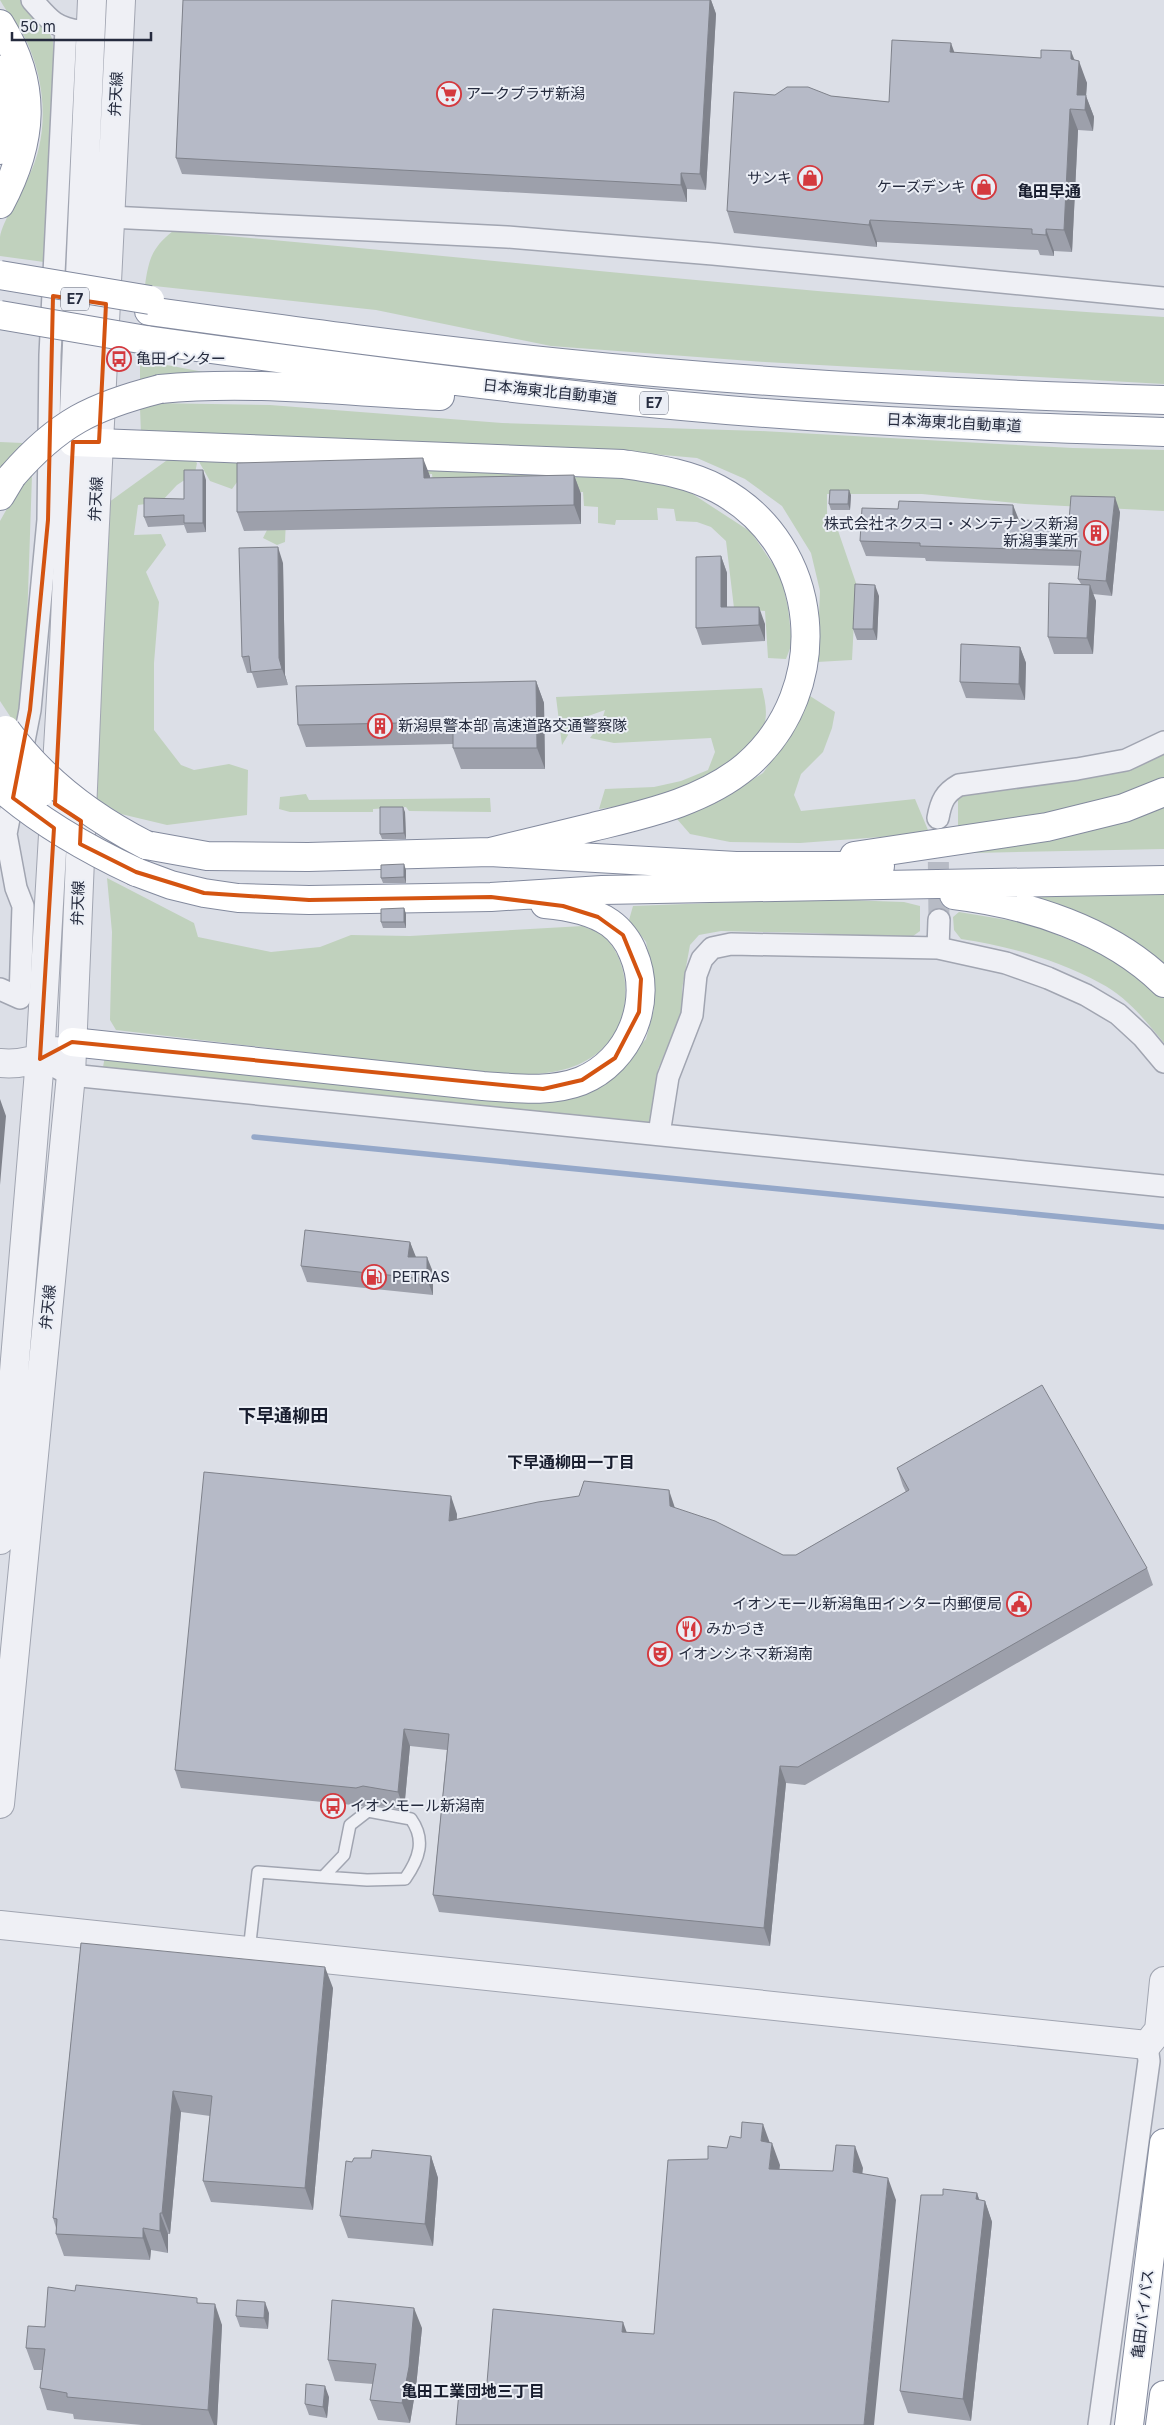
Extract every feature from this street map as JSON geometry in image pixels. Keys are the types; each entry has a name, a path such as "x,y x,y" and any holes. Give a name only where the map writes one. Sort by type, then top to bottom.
{"highway":[{"path":"0,24 11,42 20,63 26,83 28,105 27,126 22,149 0,204"},
{"path":"0,70 5,87 7,110 0,150"},
{"path":"0,276 150,306"},
{"name":"E7","path":"0,287 150,306"},
{"name":"日本海東北自動車道","path":"150,306 441,350 684,375 866,388 1164,400"},
{"name":"日本海東北自動車道","path":"0,315 146,340 447,380 684,406 1035,428 1164,432"},
{"path":"6,486 36,448 63,427 94,409 127,397 160,389 204,384 250,385 429,396 684,406"},
{"path":"86,442 623,464 660,469 691,476 719,489 742,505 764,525 782,548 795,575 803,602 806,630 801,681 792,705 763,748 746,766 727,780 702,794 667,807 490,852"},
{"path":"3,725 39,770 63,793 113,828 146,845"},
{"path":"0,758 34,788 91,827 146,845 207,856 308,857 490,852 686,864 783,866 993,867 1164,863"},
{"path":"0,787 33,814 65,835 136,872 170,885 238,898 309,900 492,897 602,890 1164,880"},
{"path":"783,866 1047,827 1124,808 1164,792"},
{"path":"844,886 961,896 1034,912 1093,935 1141,964 1164,983"},
{"path":"72,1042 512,1088 543,1089 564,1086 582,1080 600,1070 615,1058 625,1043 639,1012 641,980 631,947 612,924 582,910 492,897"},
{"name":"亀田バイパス","path":"1129,2425 1164,2143"},
{"path":"1160,2425 1164,2395"}],"street":[{"path":"0,989 20,998 23,906 8,881 6,834 30,710 48,520 50,355 78,31 54,24 32,0"},
{"name":"弁天線","path":"0,1804 71,1074 86,442 78,31 92,0"},
{"name":"弁天線","path":"0,1540 40,1059 64,655 110,217 121,0"},
{"path":"110,217 507,237 713,254 1164,298"},
{"path":"938,818 941,803 948,791 959,785 1126,760 1164,742"},
{"path":"938,948 939,920"},
{"path":"659,1134 668,1077 692,1015 696,976 702,959 712,948 731,944 938,948 1006,964 1048,978 1086,995 1118,1014 1144,1037 1164,1062"},
{"path":"0,1063 16,1065 40,1059 72,1042"},
{"path":"40,1059 71,1074 1164,1186"},
{"path":"0,1926 1147,2046"},
{"path":"1099,2425 1149,2061 1147,2046 1159,2030 1164,1981"}],"lane":[{"path":"249,1951 258,1872 323,1877 367,1880 406,1879 418,1860 418,1830 411,1819 368,1811 350,1825 344,1855 323,1877"}],"highlighted area":[{"path":"53,296 106,304 99,442 73,442 55,804 81,821 80,844 136,872 204,893 309,900 491,897 563,906 598,917 623,935 641,979 639,1012 615,1058 582,1080 543,1089 72,1042 40,1059 54,828 13,798 30,710 48,520"}],"green space":[{"path":"0,0 26,0 44,20 53,41 55,101 44,262 0,256 1,231 28,178 40,144 43,108 41,90 32,55 25,38"},
{"path":"173,231 792,289 1164,317 1164,384 765,362 551,346 376,310 145,285 150,261 156,248"},
{"path":"140,360 225,376 140,382"},
{"path":"152,403 270,405 502,423 761,431 1073,448 1164,450 1164,511 1025,504 922,494 827,494 827,514 833,516 856,583 852,660 817,662 820,591 811,553 782,506 745,479 697,458 652,454 639,458 141,434 140,408"},
{"path":"0,442 23,443 0,471"},
{"path":"187,452 197,463 195,473 177,485 161,502 138,505 134,535 161,534 166,545 146,572 159,602 154,663 154,730 181,765 194,770 229,764 248,770 247,815 167,825 121,814 97,799 105,505 170,458"},
{"path":"198,460 574,473 653,482 688,491 751,532 781,576 788,608 792,643 786,659 768,658 765,611 734,608 726,541 711,527 697,522 676,521 674,509 657,508 658,520 616,520 615,525 598,523 598,507 584,506 583,492 434,495 432,474 288,476 285,542 277,545 263,538 268,528 240,478 232,489 210,481"},
{"path":"32,475 25,682 21,733 0,701 0,521 17,491"},
{"path":"762,688 766,711 764,726 758,735 734,758 699,781 680,790 641,802 599,809 605,789 654,787 681,781 708,770 715,752 711,738 614,743 590,738 601,723 605,710 577,720 562,745 556,697"},
{"path":"810,696 835,712 832,728 823,752 801,774 794,795 801,811 915,799 928,830 908,835 800,843 730,842 690,834 677,819 719,801 763,773 791,734"},
{"path":"1164,749 1164,778 1114,800 1063,811 958,827 958,792"},
{"path":"306,794 309,800 490,798 491,812 409,811 406,807 373,809 373,812 290,812 279,809 280,797"},
{"path":"1164,800 1164,849 973,853 975,847"},
{"path":"107,878 194,923 198,937 271,952 320,947 351,935 410,936 583,926 604,936 616,953 623,969 625,1004 613,1036 601,1050 578,1065 559,1071 529,1075 509,1076 116,1030 110,1020 112,932"},
{"path":"1164,895 1164,970 1039,906 1040,896"},
{"path":"816,899 904,902 920,906 920,931 909,939 813,933 721,931 699,935 690,945 682,989 682,1014 658,1069 649,1123 103,1067 105,1056 542,1101 626,1061 646,1039 654,1009 653,974 646,942 629,920 633,906"},
{"path":"959,912 1031,924 1106,955 1147,980 1164,998 1164,1043 1127,1002 1100,983 1067,967 1032,955 961,939 954,930 953,917"}],"building":[{"name":"アークプラザ新潟","path":"183,0 710,0 700,174 681,173 681,185 176,158"},
{"path":"892,40 951,43 950,52 1041,58 1041,50 1071,51 1071,59 1079,61 1077,95 1086,95 1085,110 1070,109 1064,230 1046,229 1046,235 1032,234 1032,229 870,220 869,225 727,211 734,92 775,95 787,87 808,87 831,96 889,102"},
{"path":"423,458 424,478 574,475 574,505 237,512 237,463"},
{"path":"184,470 203,470 203,523 184,523 184,515 144,517 144,498 184,499"},
{"path":"830,490 849,490 848,504 829,504"},
{"path":"1071,496 1115,497 1106,581 1078,579 1081,551 920,546 920,543 860,541 862,508 898,509 899,501 1013,505 1013,520 1069,521"},
{"path":"278,547 279,658 282,669 251,672 249,656 242,657 239,548"},
{"path":"721,556 721,607 759,607 759,625 696,628 696,557"},
{"path":"1049,583 1090,585 1087,638 1048,637"},
{"path":"855,584 875,585 873,629 853,629"},
{"path":"961,644 1020,647 1019,684 960,682"},
{"path":"536,681 537,748 453,748 453,722 298,725 296,686"},
{"path":"380,807 403,807 404,833 380,834"},
{"path":"404,864 404,877 381,878 381,865"},
{"path":"404,908 404,922 381,922 381,909"},
{"path":"305,1230 410,1242 408,1257 427,1257 427,1279 301,1266"},
{"path":"1042,1385 1147,1568 798,1767 780,1766 764,1928 433,1895 449,1734 404,1729 398,1792 363,1786 356,1788 175,1770 204,1472 451,1496 449,1521 538,1502 579,1496 584,1481 669,1490 670,1506 715,1521 783,1555 796,1555 909,1490 897,1468"},
{"path":"81,1943 325,1967 305,2188 203,2181 212,2096 173,2091 162,2213 160,2213 160,2231 143,2228 143,2238 56,2234 57,2219 53,2218"},
{"path":"742,2122 763,2124 761,2141 772,2143 769,2169 833,2171 836,2145 855,2146 853,2172 888,2178 864,2425 456,2425 459,2392 486,2395 493,2309 623,2322 622,2332 654,2334 668,2160 708,2159 708,2146 727,2148 730,2136 741,2138"},
{"path":"372,2150 431,2156 425,2224 340,2216 346,2161 352,2162 354,2158 371,2158"},
{"path":"943,2189 977,2193 976,2199 985,2201 963,2399 900,2391 921,2195 943,2195"},
{"path":"76,2285 197,2298 197,2303 215,2304 208,2410 67,2397 67,2393 40,2388 45,2349 26,2348 28,2326 45,2327 48,2287 75,2291"},
{"path":"237,2300 265,2302 264,2318 236,2316"},
{"path":"332,2300 414,2308 409,2367 402,2403 370,2400 376,2364 328,2360"},
{"path":"306,2384 325,2386 323,2407 305,2404"}],"waterway":[{"path":"254,1137 1164,1227"}],"tunnel":[{"path":"938,830 939,920"}],"place":[{"name":"アークプラザ新潟","path":"449,94"},
{"name":"サンキ","path":"810,178"},
{"name":"ケーズデンキ","path":"984,187"},
{"name":"亀田インター","path":"119,359"},
{"name":"株式会社ネクスコ・メンテナンス新潟 新潟事業所","path":"1096,533"},
{"name":"新潟県警本部 高速道路交通警察隊","path":"380,726"},
{"name":"PETRAS","path":"374,1277"},
{"name":"イオンモール新潟亀田インター内郵便局","path":"1019,1604"},
{"name":"みかづき","path":"689,1629"},
{"name":"イオンシネマ新潟南","path":"660,1654"},
{"name":"イオンモール新潟南","path":"333,1806"}],"district":[{"name":"亀田早通","path":"1049,191"},
{"name":"下早通柳田","path":"283,1416"},
{"name":"下早通柳田一丁目","path":"571,1462"},
{"name":"亀田工業団地三丁目","path":"473,2391"}]}
